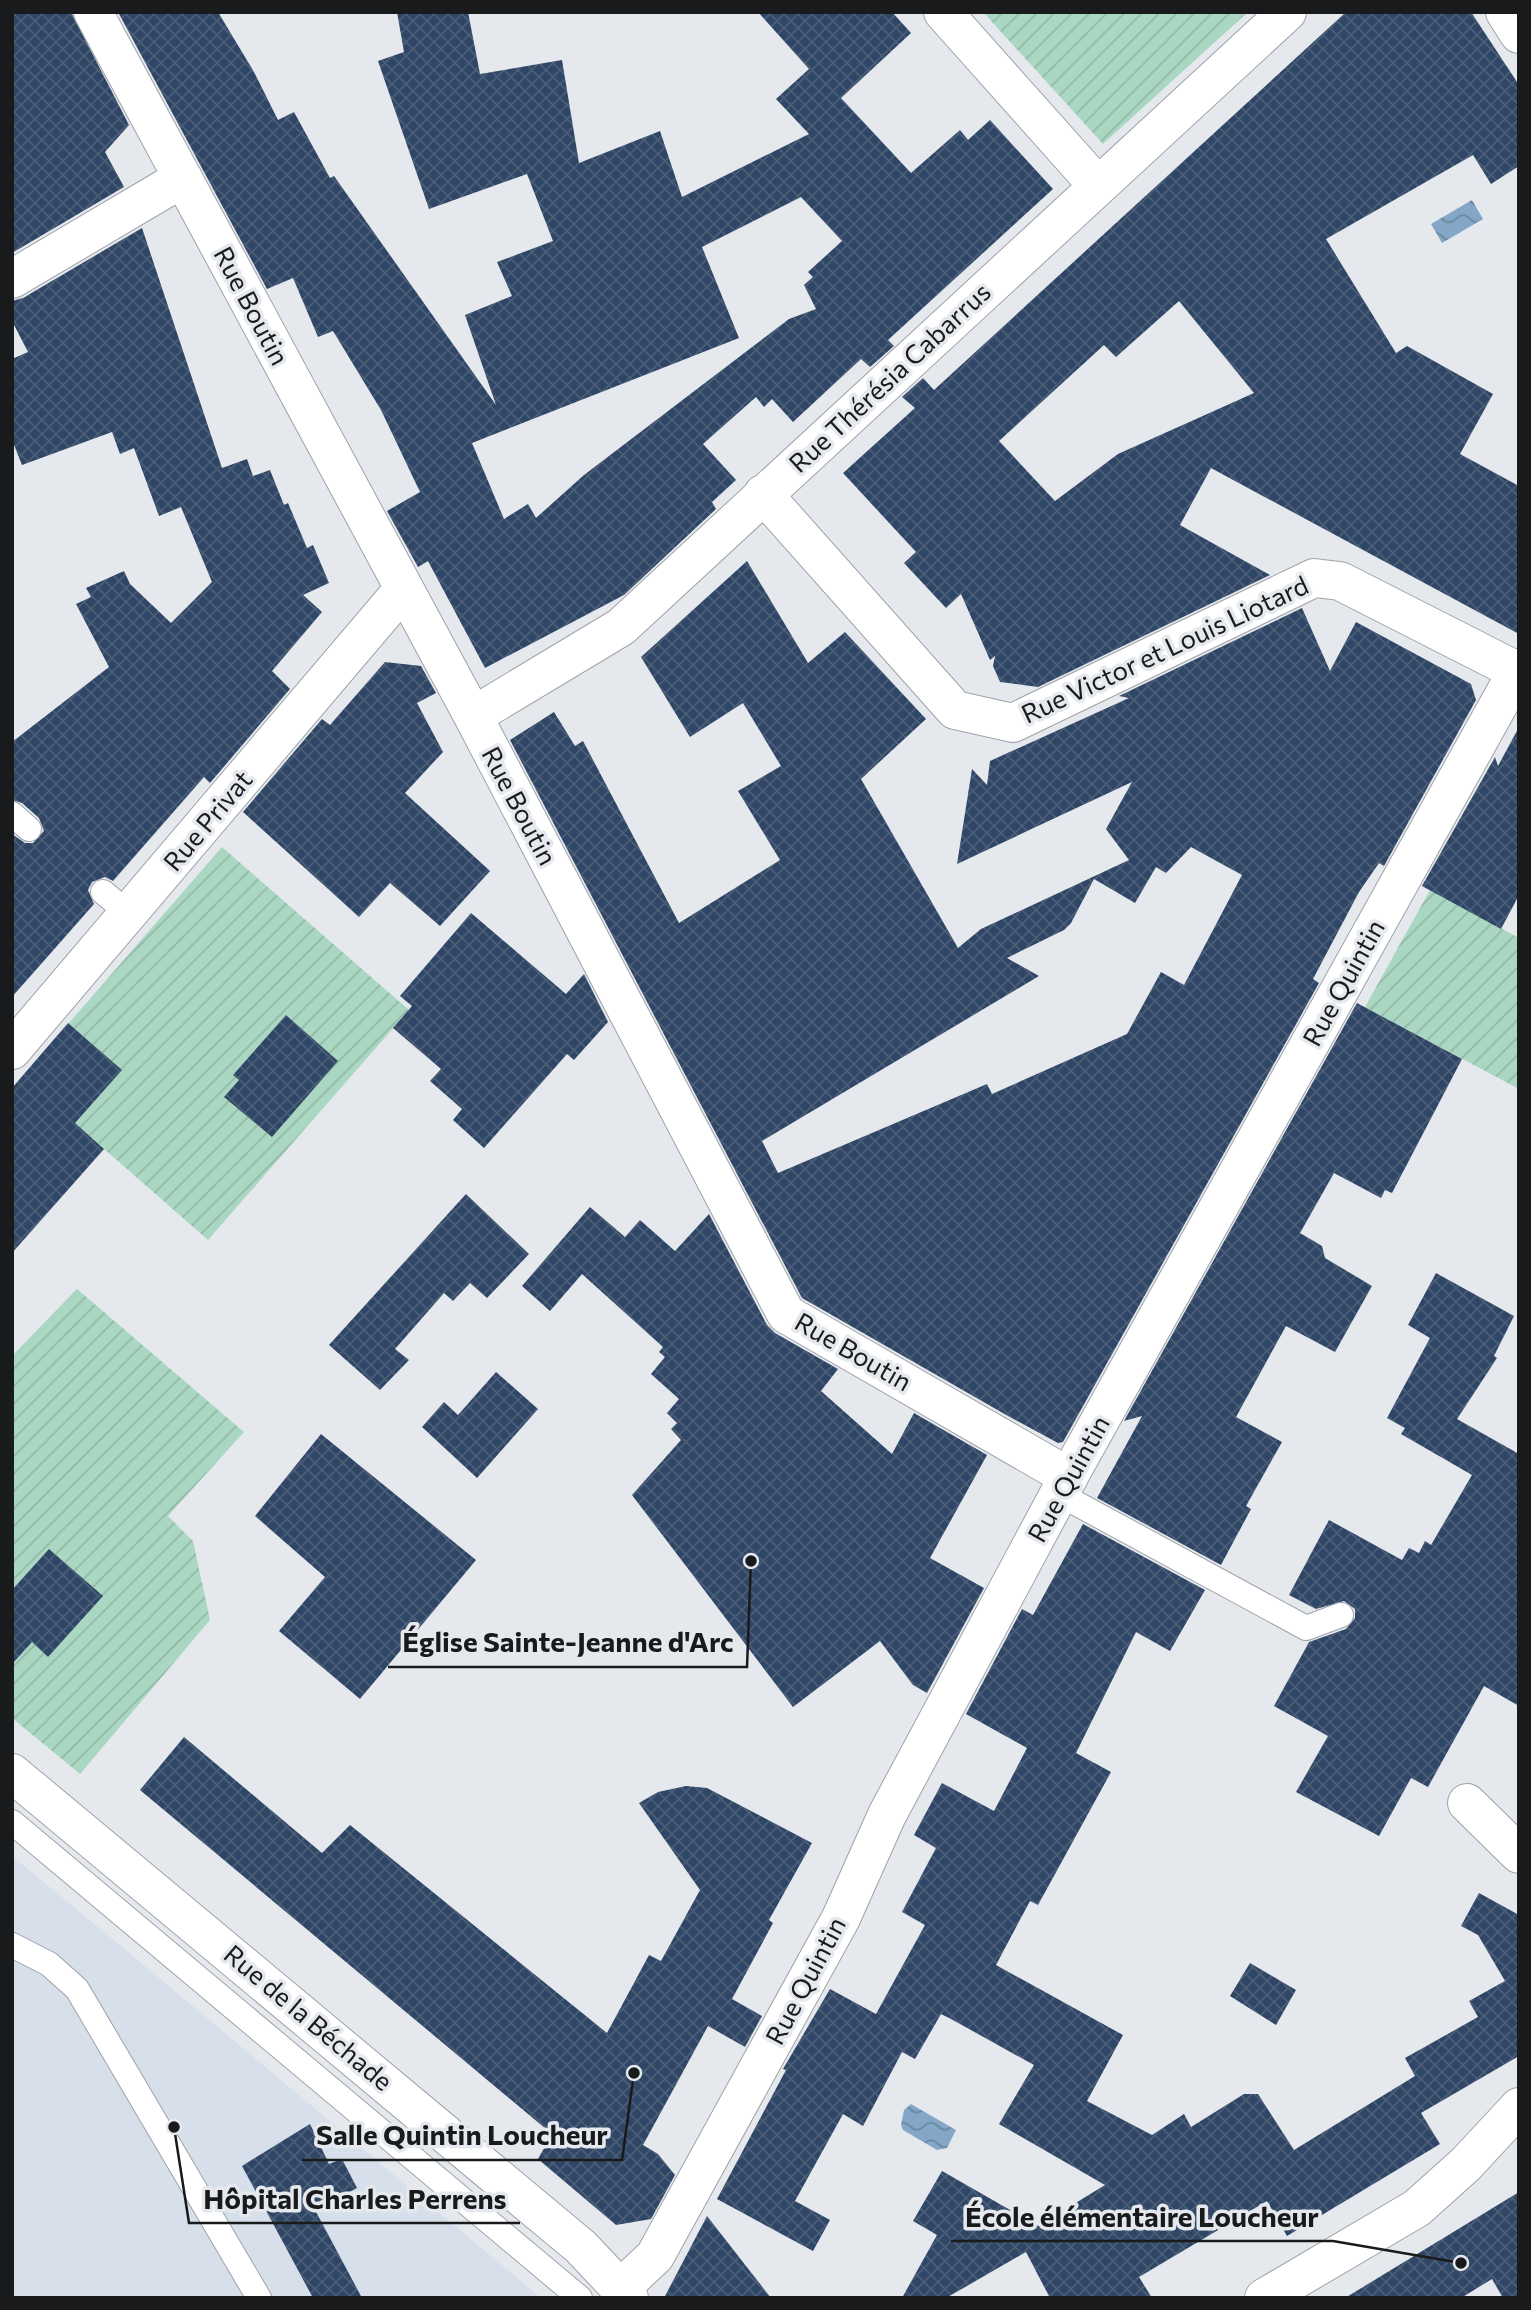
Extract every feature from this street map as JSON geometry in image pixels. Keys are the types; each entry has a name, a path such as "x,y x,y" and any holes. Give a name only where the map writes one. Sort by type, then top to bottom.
{"street":[{"name":"Rue Boutin","path":"93,12 184,178 402,591 473,716 786,1314 1064,1486"},
{"path":"943,12 1098,186"},
{"name":"Rue Thérésia Cabarrus","path":"473,716 621,627 1287,12"},
{"path":"1504,12 1519,34"},
{"path":"12,279 184,178"},
{"name":"Rue Victor et Louis Liotard","path":"763,494 955,710 1013,723 1314,578 1340,581 1518,669"},
{"name":"Rue Privat","path":"12,1050 116,903 402,591"},
{"name":"Rue Quintin","path":"625,2293 655,2256 841,1918 887,1815 1064,1486 1518,669"},
{"name":"Rue de la Béchade","path":"12,1773 582,2247 625,2293"},
{"path":"1467,1803 1519,1854"},
{"path":"1264,2298 1417,2208 1516,2118"}],"lane":[{"path":"1064,1486 1306,1628 1341,1615"},
{"path":"12,1822 580,2298"},
{"path":"12,1945 49,1964 77,1989 259,2298"}],"shaded area":[{"path":"12,1856 133,1956 541,2298 12,2298"}],"green space":[{"path":"983,12 1248,12 1103,144"},
{"path":"222,847 409,1010 208,1240 22,1077"},
{"path":"1430,890 1519,938 1519,1089 1365,1007"},
{"path":"77,1289 244,1432 168,1516 193,1541 210,1620 80,1774 12,1718 12,1356"}],"water":[{"path":"1472,200 1483,219 1442,243 1431,224"},
{"path":"911,2104 956,2130 947,2148 937,2150 903,2130 901,2125 904,2110"}],"building":[{"path":"12,12 71,12 129,125 105,152 124,187 12,253"},
{"path":"118,12 218,12 254,72 278,120 294,112 330,178 334,176 496,405 465,315 512,296 497,262 553,241 527,174 429,209 378,61 404,52 397,12 468,12 480,74 562,60 579,163 660,131 682,197 809,134 776,99 809,69 758,12 892,12 911,33 841,98 911,173 960,130 968,140 990,120 1053,189 888,340 894,346 870,367 861,359 793,422 772,399 764,407 756,397 703,444 736,480 712,502 716,509 624,595 485,668 428,561 418,567 387,511 420,492 381,410 333,331 318,337 293,278 267,289","holes":["801,197 842,241 808,272 813,277 804,285 816,309 789,319 584,475 536,518 528,504 504,519 472,443 739,338 702,247"]},
{"path":"1346,12 1471,12 1519,85 1519,166 1491,184 1473,155 1326,239 1396,353 1407,346 1493,394 1460,454 1519,486 1519,634 1211,468 1180,525 1270,575 1038,687 1000,682 993,666 995,656 990,660 961,594 946,608 904,563 916,552 843,473 915,408 902,397 923,378 934,390","holes":["1179,301 1254,393 1118,454 1055,501 999,441 1104,345 1116,357"]},
{"path":"142,228 222,468 247,459 253,476 270,470 284,505 288,503 307,548 313,545 329,583 303,595 322,612 272,671 290,689 210,783 204,777 113,881 105,877 92,882 88,890 94,904 12,997 12,834 25,843 33,843 44,831 39,818 22,803 12,800 12,742 109,667 76,604 91,597 86,588 124,571 130,584 171,623 212,582 181,507 159,516 134,448 120,454 112,432 22,465 12,440 12,359 28,352 12,321 12,301 23,298"},
{"path":"747,561 808,663 845,632 926,719 861,779 958,948 981,929 1129,860 1106,829 1132,782 957,864 972,769 987,785 990,761 1129,698 1119,696 1302,608 1330,671 1356,622 1471,684 1476,700 1384,866 1379,863 1359,892 1313,979 1319,983 1063,1442 1058,1443 1008,1416 802,1298 510,740 554,712 575,746 583,741 679,923 780,860 738,791 781,766 743,703 690,737 641,657","holes":["1191,847 1242,875 1184,985 1161,972 1127,1034 992,1094 987,1084 778,1173 762,1141 1039,976 1007,958 1064,930 1071,923 1094,879 1135,903 1156,867 1166,873"]},
{"path":"385,662 421,666 436,693 417,703 443,752 405,793 490,871 440,926 390,883 359,917 243,812 322,719 330,725"},
{"path":"1519,727 1519,895 1501,929 1422,886 1495,757 1498,766"},
{"path":"471,913 566,994 584,974 608,1022 574,1060 567,1054 484,1148 453,1120 462,1109 430,1081 441,1069 393,1028 412,1006 400,996"},
{"path":"1357,1003 1462,1059 1392,1193 1385,1190 1381,1198 1334,1173 1300,1233 1322,1246 1325,1258 1372,1286 1335,1352 1286,1326 1236,1417 1282,1442 1246,1506 1251,1509 1221,1565 1097,1498 1142,1416 1124,1421"},
{"path":"286,1015 338,1061 272,1137 224,1097 239,1080 233,1075"},
{"path":"68,1023 122,1070 75,1123 104,1149 12,1253 12,1088"},
{"path":"466,1194 529,1254 487,1298 470,1283 453,1301 444,1293 395,1349 409,1360 380,1390 329,1345"},
{"path":"590,1207 625,1237 640,1220 675,1251 709,1214 767,1325 775,1333 838,1369 821,1391 892,1454 914,1413 987,1455 930,1558 984,1588 927,1693 913,1685 880,1641 793,1707 632,1495 681,1440 671,1429 677,1423 667,1413 679,1399 651,1374 665,1357 659,1352 663,1347 582,1274 550,1311 522,1286"},
{"path":"1436,1273 1514,1316 1494,1356 1497,1358 1457,1419 1519,1454 1519,1706 1484,1686 1428,1787 1411,1778 1379,1836 1296,1792 1328,1736 1274,1706 1309,1642 1346,1629 1355,1618 1355,1609 1344,1601 1316,1609 1289,1595 1329,1520 1402,1560 1409,1548 1419,1553 1425,1541 1431,1545 1472,1475 1401,1434 1405,1428 1387,1418 1430,1338 1408,1325"},
{"path":"496,1372 538,1409 477,1478 422,1427 444,1402 458,1415"},
{"path":"321,1434 476,1560 360,1699 279,1631 325,1577 255,1516"},
{"path":"1083,1524 1205,1590 1170,1651 1136,1632 1076,1753 1111,1772 1038,1905 1030,1901 996,1965 1123,2035 1087,2101 1152,2135 1184,2114 1191,2127 1244,2094 1258,2094 1294,2150 1415,2076 1405,2058 1478,2017 1469,2001 1505,1981 1478,1935 1461,1926 1479,1893 1519,1915 1519,2056 1421,2113 1440,2144 1287,2236 1267,2201 1139,2277 1152,2298 1050,2298 1026,2252 946,2298 902,2298 937,2235 913,2221 942,2171 1038,2226 1105,2185 999,2124 1034,2065 951,2019 941,2014 915,2059 902,2052 863,2126 843,2114 795,2201 830,2220 813,2251 717,2199 786,2070 783,2069 830,1989 876,2014 925,1925 902,1912 936,1848 914,1835 942,1783 994,1811 1027,1748 966,1714 1022,1609 1033,1615"},
{"path":"49,1549 103,1596 48,1657 32,1642 12,1664 12,1590"},
{"path":"184,1737 322,1853 350,1825 607,2033 649,1955 661,1961 700,1890 639,1803 658,1792 686,1786 707,1788 812,1843 769,1920 773,1923 732,1999 762,2016 745,2047 708,2026 643,2145 658,2154 675,2175 651,2219 616,2225 538,2159 552,2134 140,1790"},
{"path":"1250,1963 1296,1990 1276,2025 1230,1996"},
{"path":"310,2124 329,2164 342,2159 357,2188 315,2210 362,2298 313,2298 242,2166"},
{"path":"1519,2192 1519,2298 1503,2298 1492,2279 1461,2298 1345,2298"},
{"path":"707,2216 771,2298 664,2298"}],"place":[{"name":"Église Sainte-Jeanne d'Arc","path":"751,1561"},
{"name":"Salle Quintin Loucheur","path":"634,2073"},
{"name":"Hôpital Charles Perrens","path":"174,2127"},
{"name":"École élémentaire Loucheur","path":"1461,2263"}]}
